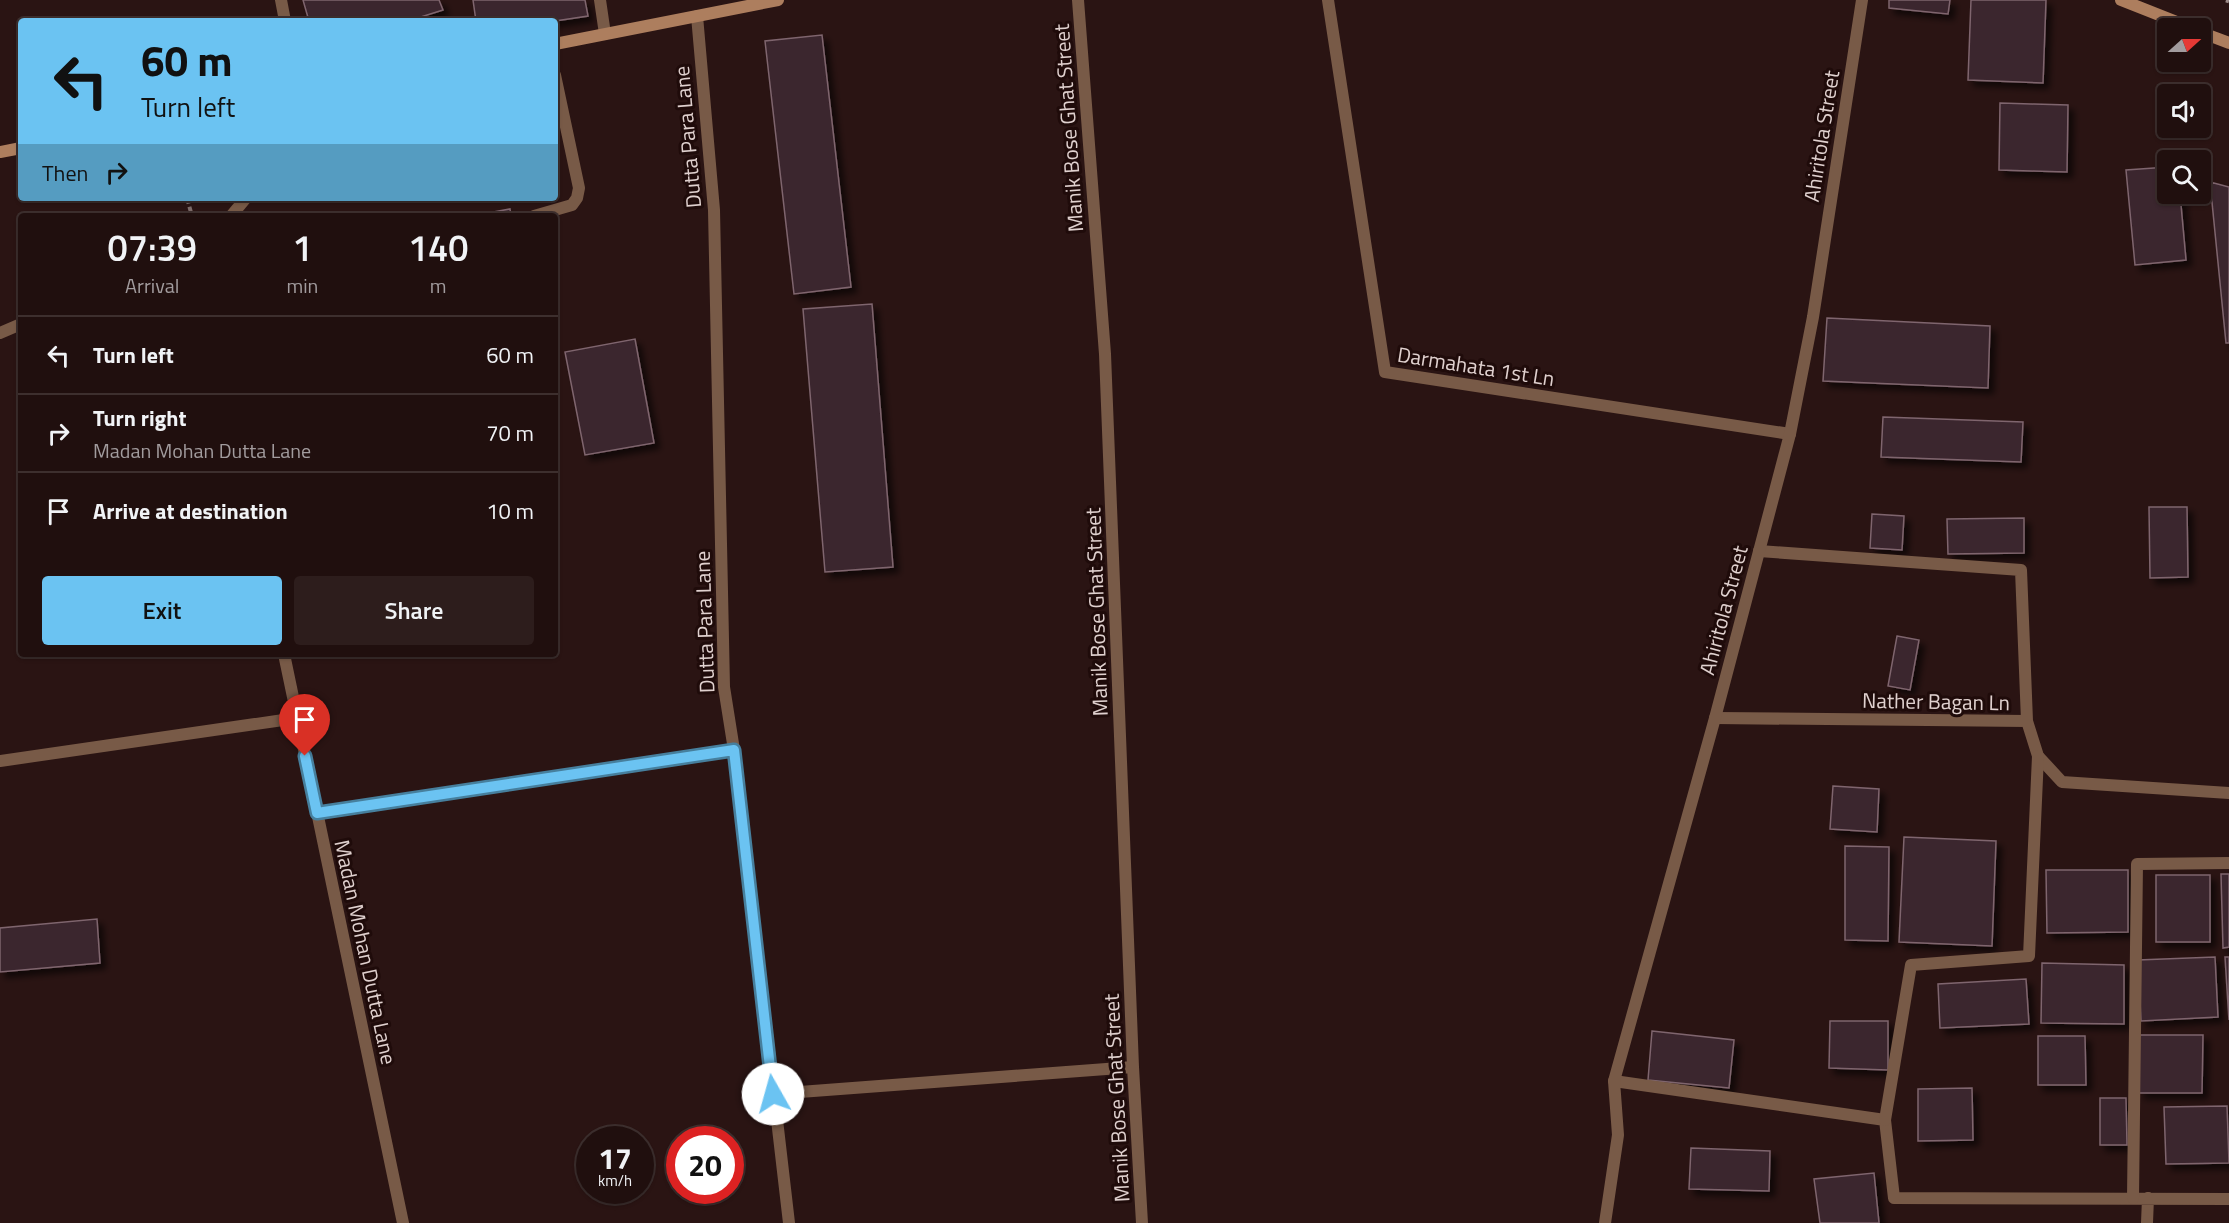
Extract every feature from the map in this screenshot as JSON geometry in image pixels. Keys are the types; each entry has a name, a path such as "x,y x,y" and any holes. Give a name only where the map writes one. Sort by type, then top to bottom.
{"main road":[{"path":"558,43 778,0"},
{"path":"2121,0 2167,18"},
{"path":"2211,36 2229,43"},
{"path":"0,152 18,149"}],"street":[{"path":"281,0 284,18"},
{"path":"600,0 605,34"},
{"name":"Manik Bose Ghat Street","path":"1077,0 1105,354 1132,1066 1142,1223"},
{"name":"Darmahata 1st Ln","path":"1328,0 1385,372 1791,434"},
{"name":"Ahiritola Street","path":"1605,1223 1618,1135 1614,1081 1791,434 1813,317 1862,0"},
{"name":"Dutta Para Lane","path":"697,16 714,210 724,687 734,750 789,1223"},
{"path":"544,213 572,205 577,198 579,188 558,89"},
{"path":"234,213 244,201"},
{"path":"0,333 18,325"},
{"path":"1759,551 2021,570 2026,722"},
{"name":"Madan Mohan Dutta Lane","path":"285,657 403,1223"},
{"path":"0,761 297,718"},
{"name":"Nather Bagan Ln","path":"1715,718 2026,722 2038,756 2062,782 2229,793"},
{"path":"317,813 734,750"},
{"path":"2038,756 2029,956 1911,965 1885,1120 1894,1198 2229,1198"},
{"path":"2133,1198 2137,864 2229,863"},
{"path":"773,1094 1132,1066"},
{"path":"1614,1081 1885,1120"},
{"path":"2147,1223 2148,1198"}],"building":[{"path":"303,0 439,0 443,10 418,18 308,18"},
{"path":"473,0 585,0 588,16 558,21 558,18 476,18"},
{"path":"1889,0 1950,0 1948,14 1889,8"},
{"path":"1971,0 2046,0 2043,83 1968,80"},
{"path":"822,35 851,287 794,294 765,41"},
{"path":"2000,103 2068,105 2067,172 1999,170"},
{"path":"2157,168 2157,204 2181,204 2186,260 2135,265 2126,170"},
{"path":"2211,182 2229,187 2229,343 2226,343"},
{"path":"510,209 511,213 488,213"},
{"path":"872,304 893,567 825,572 803,309"},
{"path":"1827,318 1990,326 1988,388 1823,381"},
{"path":"635,339 654,443 585,455 565,352"},
{"path":"1883,417 2023,422 2021,462 1881,457"},
{"path":"2149,507 2187,507 2188,577 2150,578"},
{"path":"1872,514 1904,516 1902,550 1870,548"},
{"path":"2024,518 2024,553 1948,554 1947,519"},
{"path":"1897,636 1919,640 1910,690 1888,686"},
{"path":"1833,786 1879,789 1877,832 1830,829"},
{"path":"1904,837 1996,841 1992,946 1899,942"},
{"path":"1845,846 1889,847 1888,941 1845,940"},
{"path":"2046,870 2128,870 2128,932 2047,933"},
{"path":"2221,874 2229,874 2229,947 2223,948"},
{"path":"2156,875 2210,875 2210,942 2156,942"},
{"path":"97,919 100,963 0,972 0,928"},
{"path":"2215,957 2218,1017 2141,1021 2138,960"},
{"path":"2225,957 2229,957 2229,1020"},
{"path":"2042,963 2124,965 2124,1024 2041,1023"},
{"path":"2026,979 2029,1024 1940,1028 1938,984"},
{"path":"1830,1021 1888,1021 1888,1070 1829,1068"},
{"path":"1652,1031 1734,1040 1729,1088 1648,1080"},
{"path":"2139,1035 2203,1035 2202,1093 2139,1093"},
{"path":"2038,1036 2085,1036 2086,1085 2038,1085"},
{"path":"1972,1088 1973,1140 1918,1141 1918,1089"},
{"path":"2100,1098 2126,1098 2127,1145 2100,1145"},
{"path":"2227,1106 2229,1163 2166,1164 2164,1107"},
{"path":"1691,1148 1770,1151 1769,1191 1689,1189"},
{"path":"1874,1173 1879,1223 1820,1223 1814,1179"}],"route":[{"path":"305,756 317,813 734,750 773,1094"}]}
